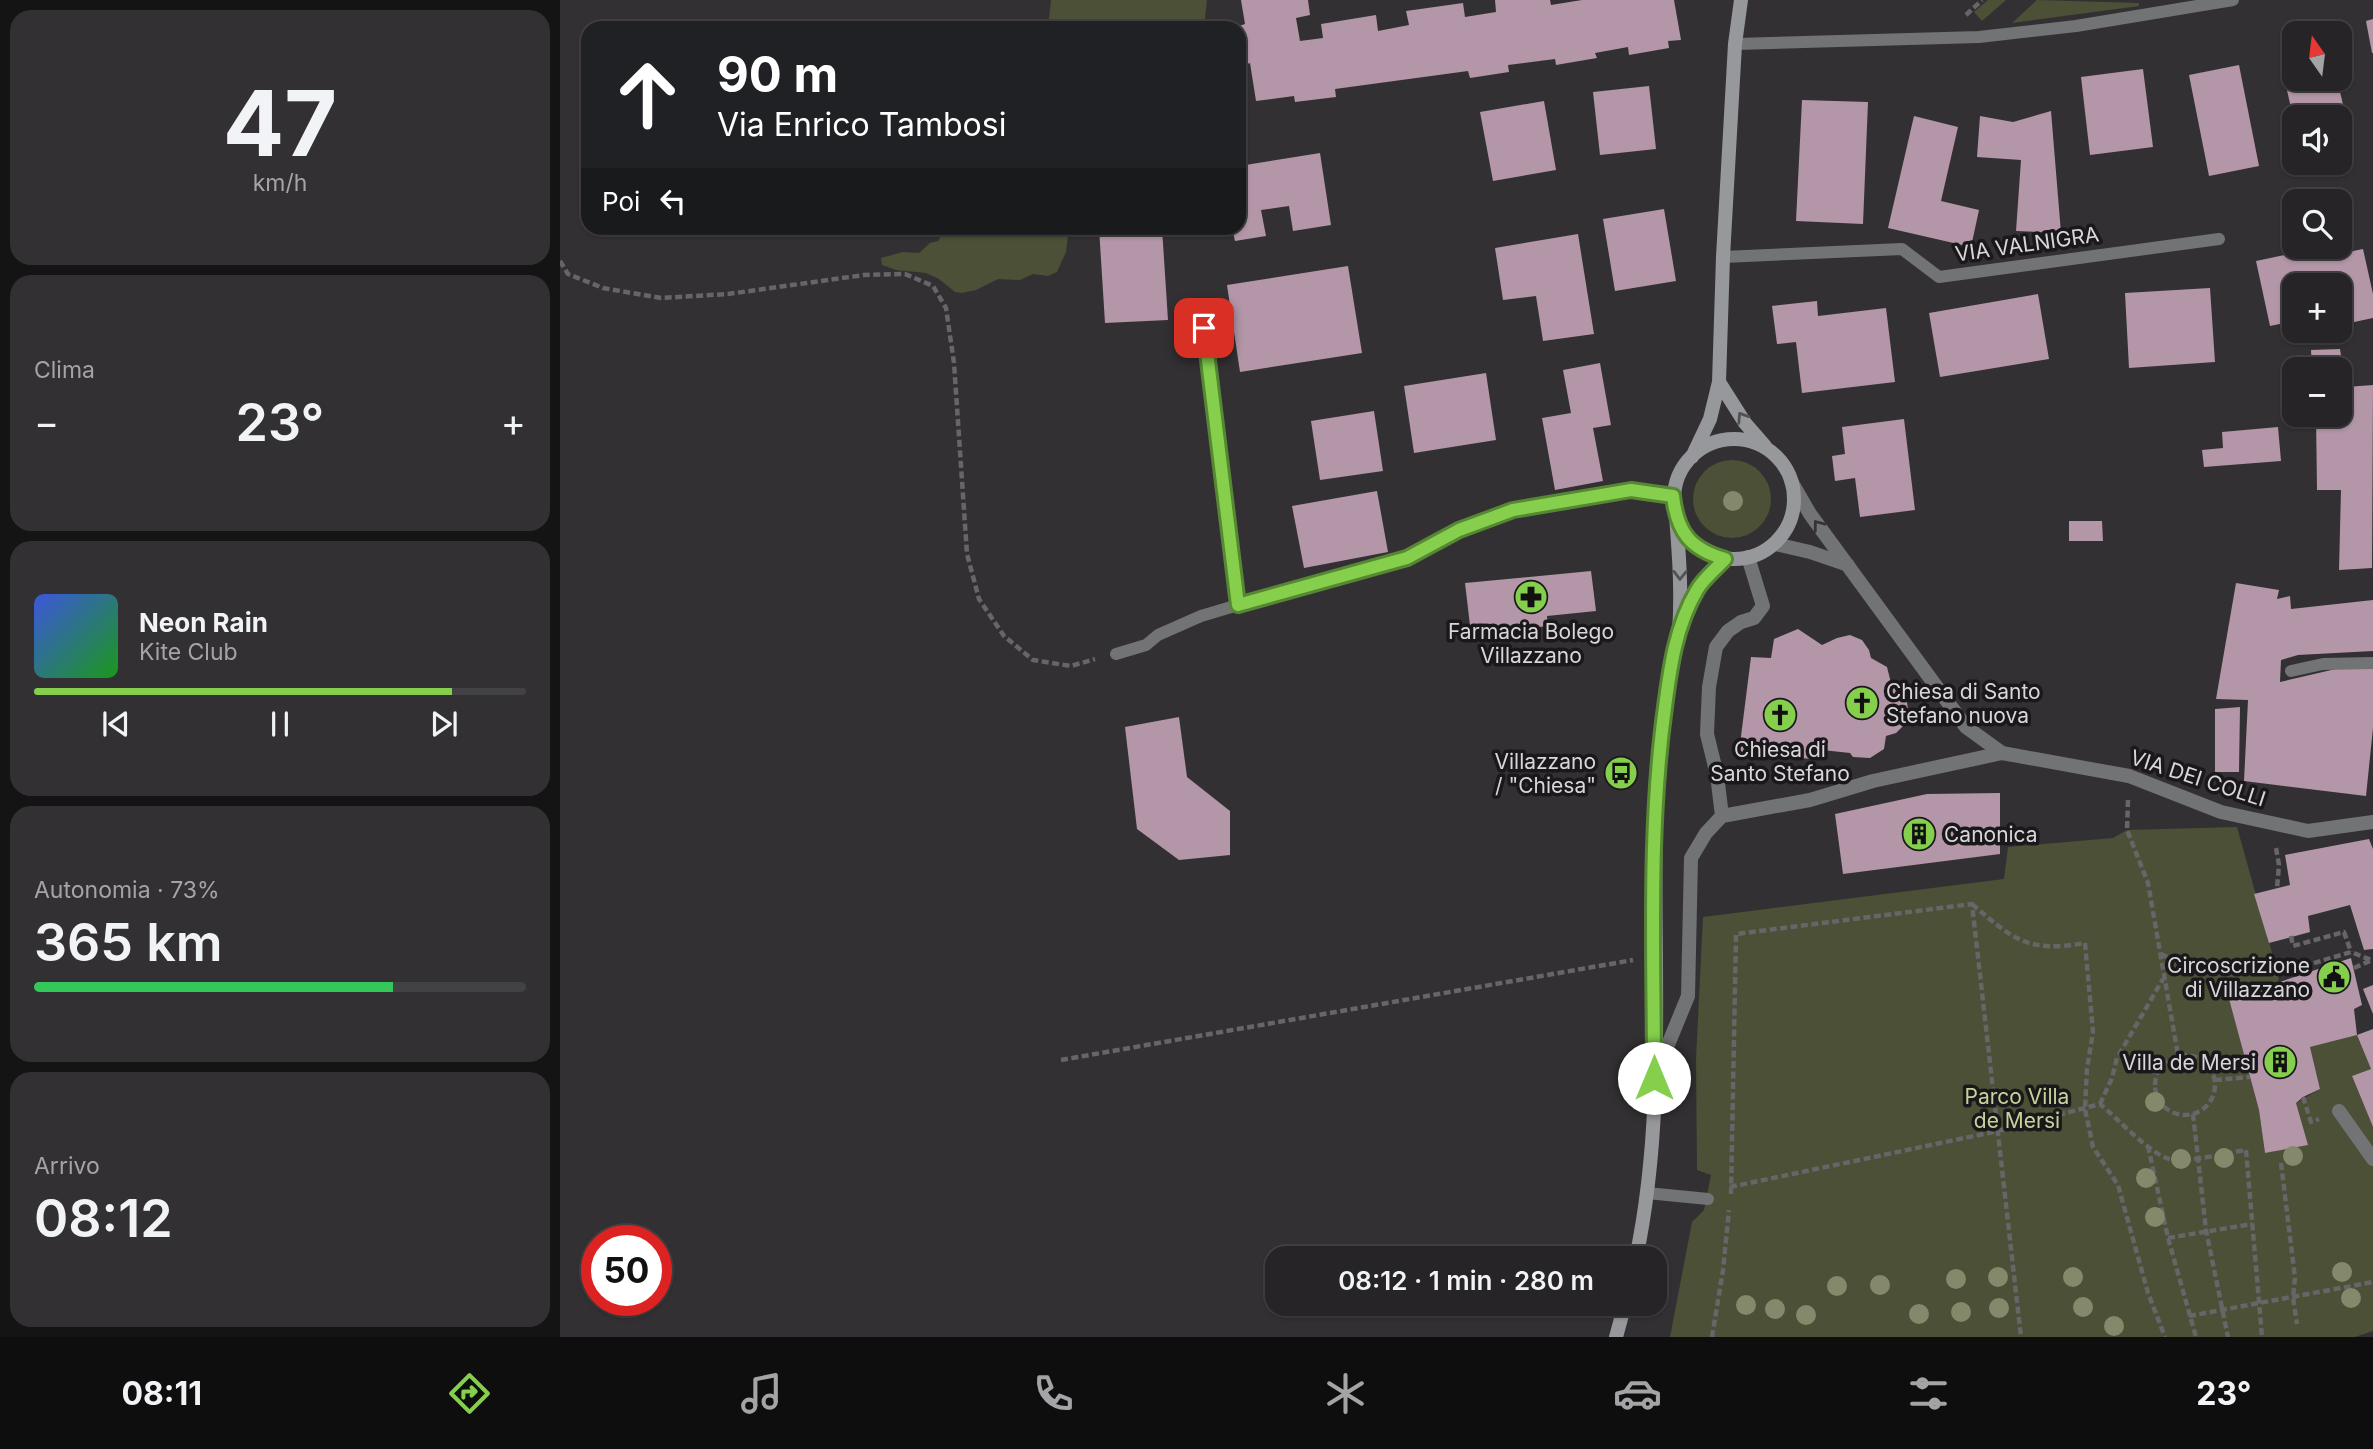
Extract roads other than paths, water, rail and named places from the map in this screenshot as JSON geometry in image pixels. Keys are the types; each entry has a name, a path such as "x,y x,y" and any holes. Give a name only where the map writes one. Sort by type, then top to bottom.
{"main road":[{"path":"1679,634 1680,558 1673,496 1676,482 1692,457 1710,419 1719,382 1735,44 1741,0"},
{"path":"1676,516 1683,532 1694,545 1708,554 1725,559 1758,555 1775,544 1791,517 1791,481 1782,464 1745,423 1719,382"},
{"path":"1692,457 1719,441 1736,439 1753,442 1768,450"},
{"path":"1638,1246 1654,1127 1657,763 1669,678 1679,634 1697,589 1725,559"},
{"path":"1616,1337 1622,1316"}],"street":[{"name":"VIA DEI COLLI","path":"1791,481 1810,514 1926,676 1966,727 2003,753 2129,776 2221,812 2308,831 2373,822"},
{"path":"1238,605 1407,558 1459,530 1513,510 1631,490 1673,496"},
{"path":"1775,544 1810,552 1849,566"},
{"path":"1722,816 1717,775 1707,734 1709,687 1716,647 1728,631 1754,618 1763,606 1748,557"},
{"path":"1654,1078 1688,996 1691,858 1706,833 1722,816 1810,800 1873,781 2003,753"},
{"path":"2339,1111 2373,1159"}],"lane":[{"path":"1735,44 1979,37 2076,26 2233,0"},
{"name":"VIA VALNIGRA","path":"1723,257 1902,249 1939,277 2219,239"},
{"path":"1116,654 1146,645 1158,635 1201,616 1238,605 1204,328"},
{"path":"2291,671 2323,664 2373,663"},
{"path":"1647,1193 1708,1199"}],"place":[{"name":"Farmacia Bolego Villazzano","path":"1531,597"},
{"name":"Chiesa di Santo Stefano nuova","path":"1862,703"},
{"name":"Chiesa di Santo Stefano","path":"1780,715"},
{"name":"Villazzano / \"Chiesa\"","path":"1621,773"},
{"name":"Canonica","path":"1919,834"},
{"name":"Circoscrizione di Villazzano","path":"2334,977"},
{"name":"Villa de Mersi","path":"2280,1062"}],"park label":[{"name":"Parco Villa de Mersi","path":"2017,1108"}]}
